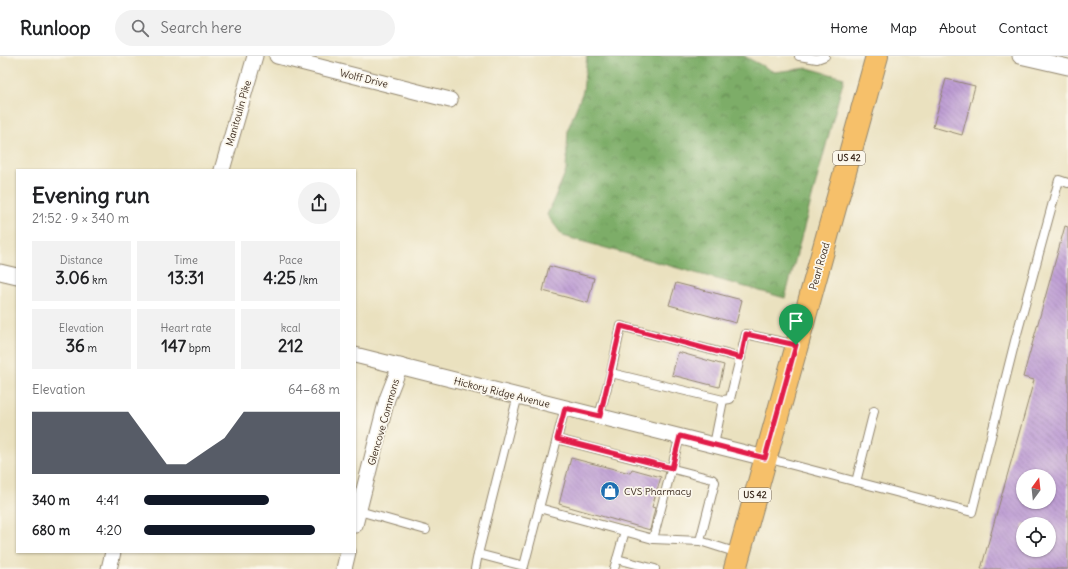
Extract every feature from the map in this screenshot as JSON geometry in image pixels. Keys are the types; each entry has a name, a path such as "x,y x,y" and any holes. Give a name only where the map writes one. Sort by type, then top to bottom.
{"main road":[{"name":"Pearl Road","path":"737,561 877,56"}],"street":[{"name":"Manitoulin Pike","path":"222,169 255,56"},
{"name":"Wolff Drive","path":"277,56 450,100"},
{"path":"1020,56 1068,68"},
{"path":"0,272 16,276"},
{"name":"Hickory Ridge Avenue","path":"356,355 765,458"},
{"name":"Glencove Commons","path":"357,518 387,399 400,366"},
{"path":"108,569 113,553"},
{"path":"344,569 348,553"}],"lane":[{"path":"800,56 817,59 825,56"},
{"path":"765,458 972,512 1059,180 1068,183"},
{"path":"600,416 621,326 741,358"},
{"path":"610,373 723,400 730,399 746,334 796,345"},
{"path":"475,569 518,395"},
{"path":"714,445 723,400"},
{"path":"478,554 525,567 565,408"},
{"path":"856,482 874,411"},
{"path":"653,539 680,436"},
{"path":"557,439 712,479 715,482 700,541"},
{"path":"539,508 653,539 700,541 737,561"},
{"path":"357,518 426,530"},
{"path":"614,569 625,531"},
{"path":"617,559 655,569"}],"green space":[{"path":"587,56 744,56 774,72 808,68 844,78 785,298 563,236 547,215 566,171 568,129 583,91"}],"building":[{"path":"946,79 975,86 962,135 933,127"},
{"path":"1065,226 1068,227 1068,569 981,569 1034,380 1023,377"},
{"path":"549,266 594,278 588,303 543,291"},
{"path":"676,283 742,300 736,323 669,305"},
{"path":"678,352 724,365 719,387 672,375"},
{"name":"CVS Pharmacy","path":"571,458 630,473 632,469 661,477 652,507 655,508 650,530 559,504"}],"place":[{"name":"CVS Pharmacy","path":"610,491"}],"route":[{"path":"621,326 741,358 746,334 796,345 765,458 680,436 672,468 557,439 565,408 600,416 621,326"}]}
